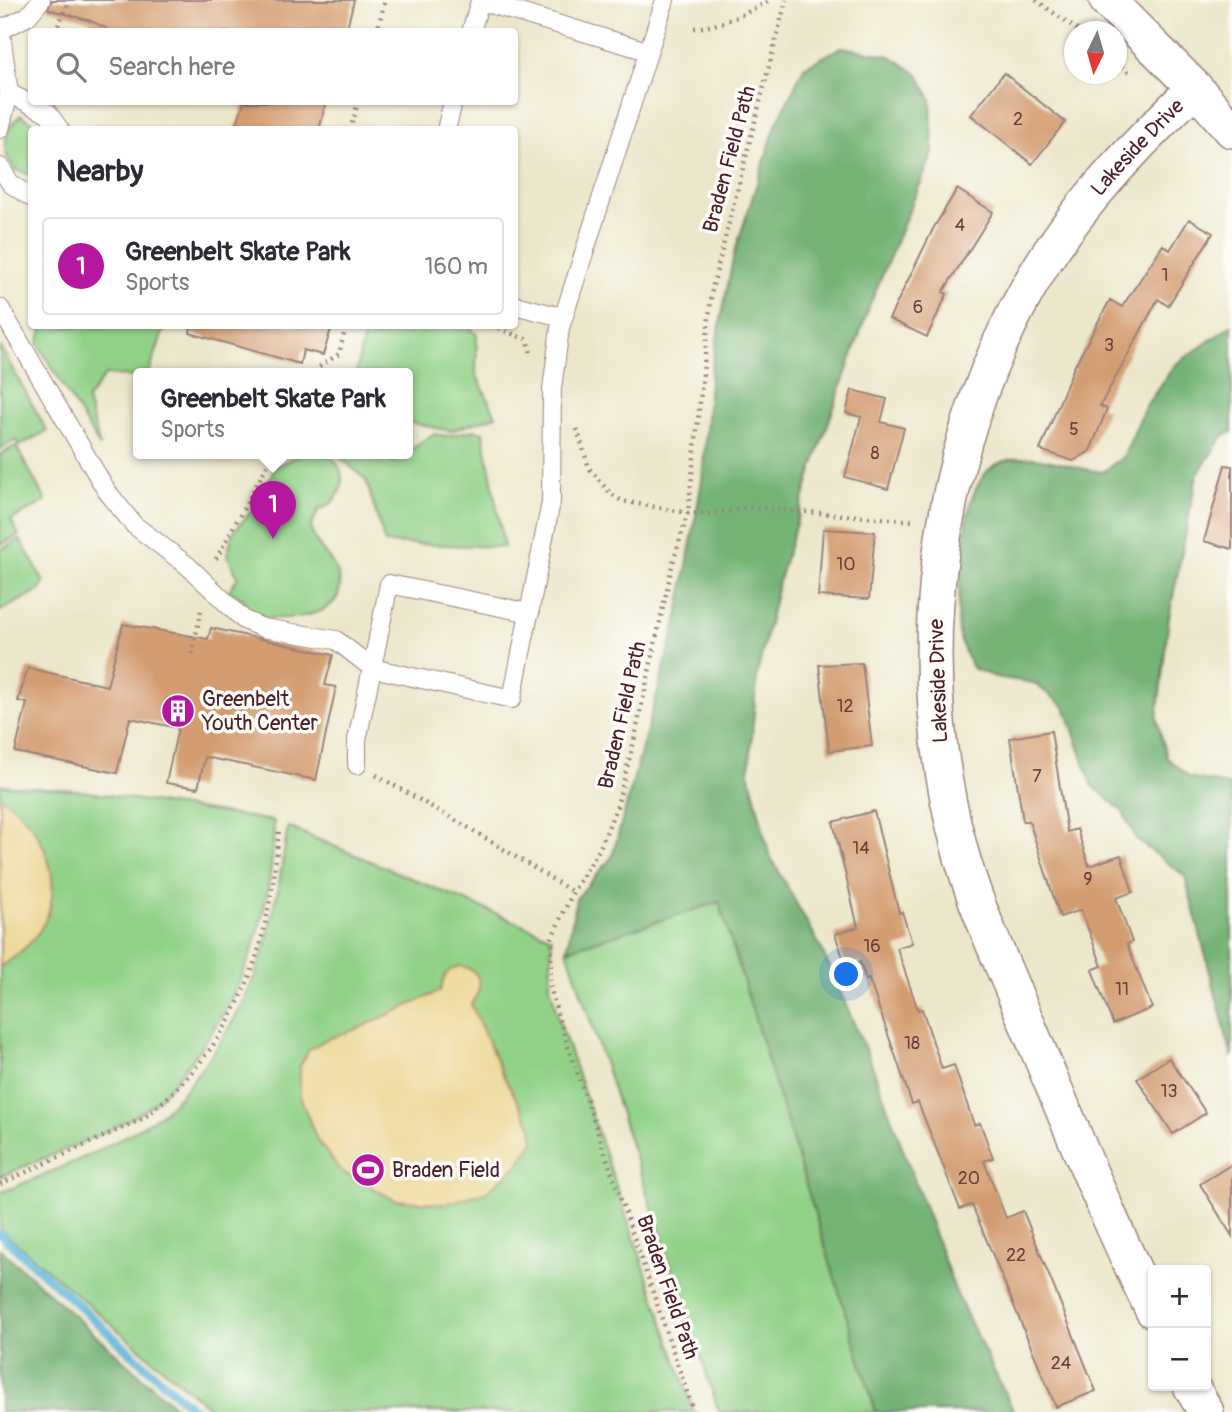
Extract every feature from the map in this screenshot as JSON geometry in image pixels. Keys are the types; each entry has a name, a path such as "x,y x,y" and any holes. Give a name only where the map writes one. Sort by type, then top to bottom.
{"street":[{"path":"1107,0 1195,88 1232,130"},
{"name":"Lakeside Drive","path":"1148,1299 1089,1174 990,935 960,851 939,747 933,641 944,525 977,399 1002,339 1032,281 1077,216 1129,154 1195,88"},
{"path":"1194,1391 1206,1412"}],"lane":[{"path":"0,129 9,93 0,28 28,16 41,0"},
{"path":"0,309 111,497 134,525 206,582 244,620 263,628 336,640 372,668 512,699 551,502 552,389 562,317 665,0"},
{"path":"472,28 480,1 647,51"},
{"path":"9,93 28,103"},
{"path":"32,105 48,113 57,126"},
{"path":"447,126 452,105"},
{"path":"0,167 11,184 28,195"},
{"path":"518,306 562,317"},
{"path":"357,765 358,740 388,584 530,613"}],"path":[{"path":"378,28 385,0"},
{"path":"694,28 712,27 771,0"},
{"name":"Braden Field Path","path":"694,1412 558,1017 550,986 552,937 573,892 599,850 617,806 634,741 672,566 688,513 712,289 786,0"},
{"path":"1036,0 1065,21"},
{"path":"351,126 357,105"},
{"path":"318,368 339,354 345,329"},
{"path":"500,329 528,340 531,355"},
{"path":"575,423 589,468 611,494 636,505 708,514 749,507 944,525"},
{"path":"192,654 206,582 224,541 238,516 250,502 271,459"},
{"path":"357,765 470,828 573,892"},
{"path":"0,1184 114,1135 144,1118 170,1094 212,1046 231,1017 260,951 275,881 279,828"}],"green space":[{"path":"842,47 890,56 918,74 931,99 933,153 869,307 813,467 779,580 757,675 749,772 769,854 821,948 870,1060 957,1295 1014,1412 876,1412 719,902 567,950 576,899 612,857 677,621 702,481 711,369 734,254 776,125 804,67"},
{"path":"21,115 38,126 28,126 28,174 15,170 7,156 7,134"},
{"path":"1232,325 1232,432 1223,436 1197,475 1169,617 1157,719 1167,758 1189,777 1232,786 1232,1057 1185,876 1137,840 1123,812 1092,785 1065,707 1034,683 995,677 972,668 960,638 958,610 969,509 976,488 989,470 1010,459 1036,458 1103,472 1124,456 1145,407 1175,365"},
{"path":"42,329 164,329 151,368 133,368 133,377 105,375 87,400 100,447 38,344"},
{"path":"365,329 472,329 477,335 476,374 496,416 450,431 413,423 413,368 357,368"},
{"path":"0,346 47,431 19,446 16,440 0,449"},
{"path":"475,430 483,432 504,547 385,543 366,480 342,459 391,459 393,462 397,459 413,459 413,448 433,434 446,436"},
{"path":"16,446 46,501 11,520 19,535 0,545 0,454"},
{"path":"292,459 333,459 340,468 342,477 339,493 328,506 319,509 311,526 316,541 337,571 339,592 332,603 321,611 291,618 248,616 244,600 229,590 238,577 227,555 233,533 260,500 275,467"},
{"path":"20,539 44,582 40,590 0,611 0,550"},
{"path":"0,785 75,790 274,821 268,887 252,950 226,1008 189,1063 159,1099 138,1114 101,1134 0,1177"},
{"name":"Braden Field","path":"288,827 552,937 550,986 558,1017 694,1412 214,1412 0,1229 0,1193 101,1149 158,1116 181,1094 222,1040 239,1011 263,954 277,894"},
{"path":"719,901 876,1412 719,1412 567,950"},
{"path":"0,1249 181,1412 0,1412"}],"sand":[{"path":"0,797 15,808 39,838 52,874 52,894 49,912 36,936 0,967"},
{"path":"460,966 468,968 477,976 478,992 471,1004 502,1073 532,1127 534,1141 518,1165 486,1192 444,1204 395,1200 341,1171 317,1140 300,1096 300,1066 309,1050 325,1040 362,1027 440,991 448,972"}],"building":[{"path":"52,0 354,0 347,28 106,28 48,9"},
{"path":"1004,73 1065,122 1032,164 971,115"},
{"path":"243,105 325,105 320,126 236,126"},
{"path":"957,189 993,212 943,292 947,294 927,337 889,319 933,229"},
{"path":"1189,219 1213,233 1168,306 1158,299 1100,406 1107,409 1090,451 1073,461 1040,450 1074,367 1110,300 1122,307 1163,245 1170,250"},
{"path":"191,329 331,329 323,355 303,350 300,364 190,333"},
{"path":"852,390 887,399 881,422 904,428 888,489 845,477 861,417 846,413"},
{"path":"1225,465 1232,466 1232,549 1204,541"},
{"path":"823,529 875,532 869,599 818,596"},
{"name":"Greenbelt Youth Center","path":"123,624 208,639 211,628 333,655 325,685 336,687 316,780 205,757 198,788 166,783 178,728 130,718 117,773 15,752 27,703 18,701 28,668 107,686"},
{"path":"862,663 872,746 829,751 819,665"},
{"path":"1051,731 1067,832 1077,829 1089,866 1121,855 1133,892 1116,898 1132,942 1127,944 1152,1008 1113,1024 1092,970 1102,966 1081,910 1060,917 1029,821 1023,821 1010,738"},
{"path":"874,811 899,913 902,912 912,943 897,948 918,1010 922,1009 942,1069 954,1065 974,1125 980,1123 993,1158 984,1161 1006,1218 1023,1211 1096,1391 1056,1407 972,1205 960,1209 918,1102 912,1104 869,979 866,980 860,962 846,966 835,934 858,927 833,822"},
{"path":"1169,1058 1206,1113 1173,1134 1137,1079"},
{"path":"1232,1164 1232,1236 1200,1184"}],"waterway":[{"path":"0,1234 196,1412"}],"place":[{"name":"Greenbelt Skate Park","path":"273,539"},
{"name":"Greenbelt Youth Center","path":"178,711"},
{"name":"Braden Field","path":"368,1170"}]}
